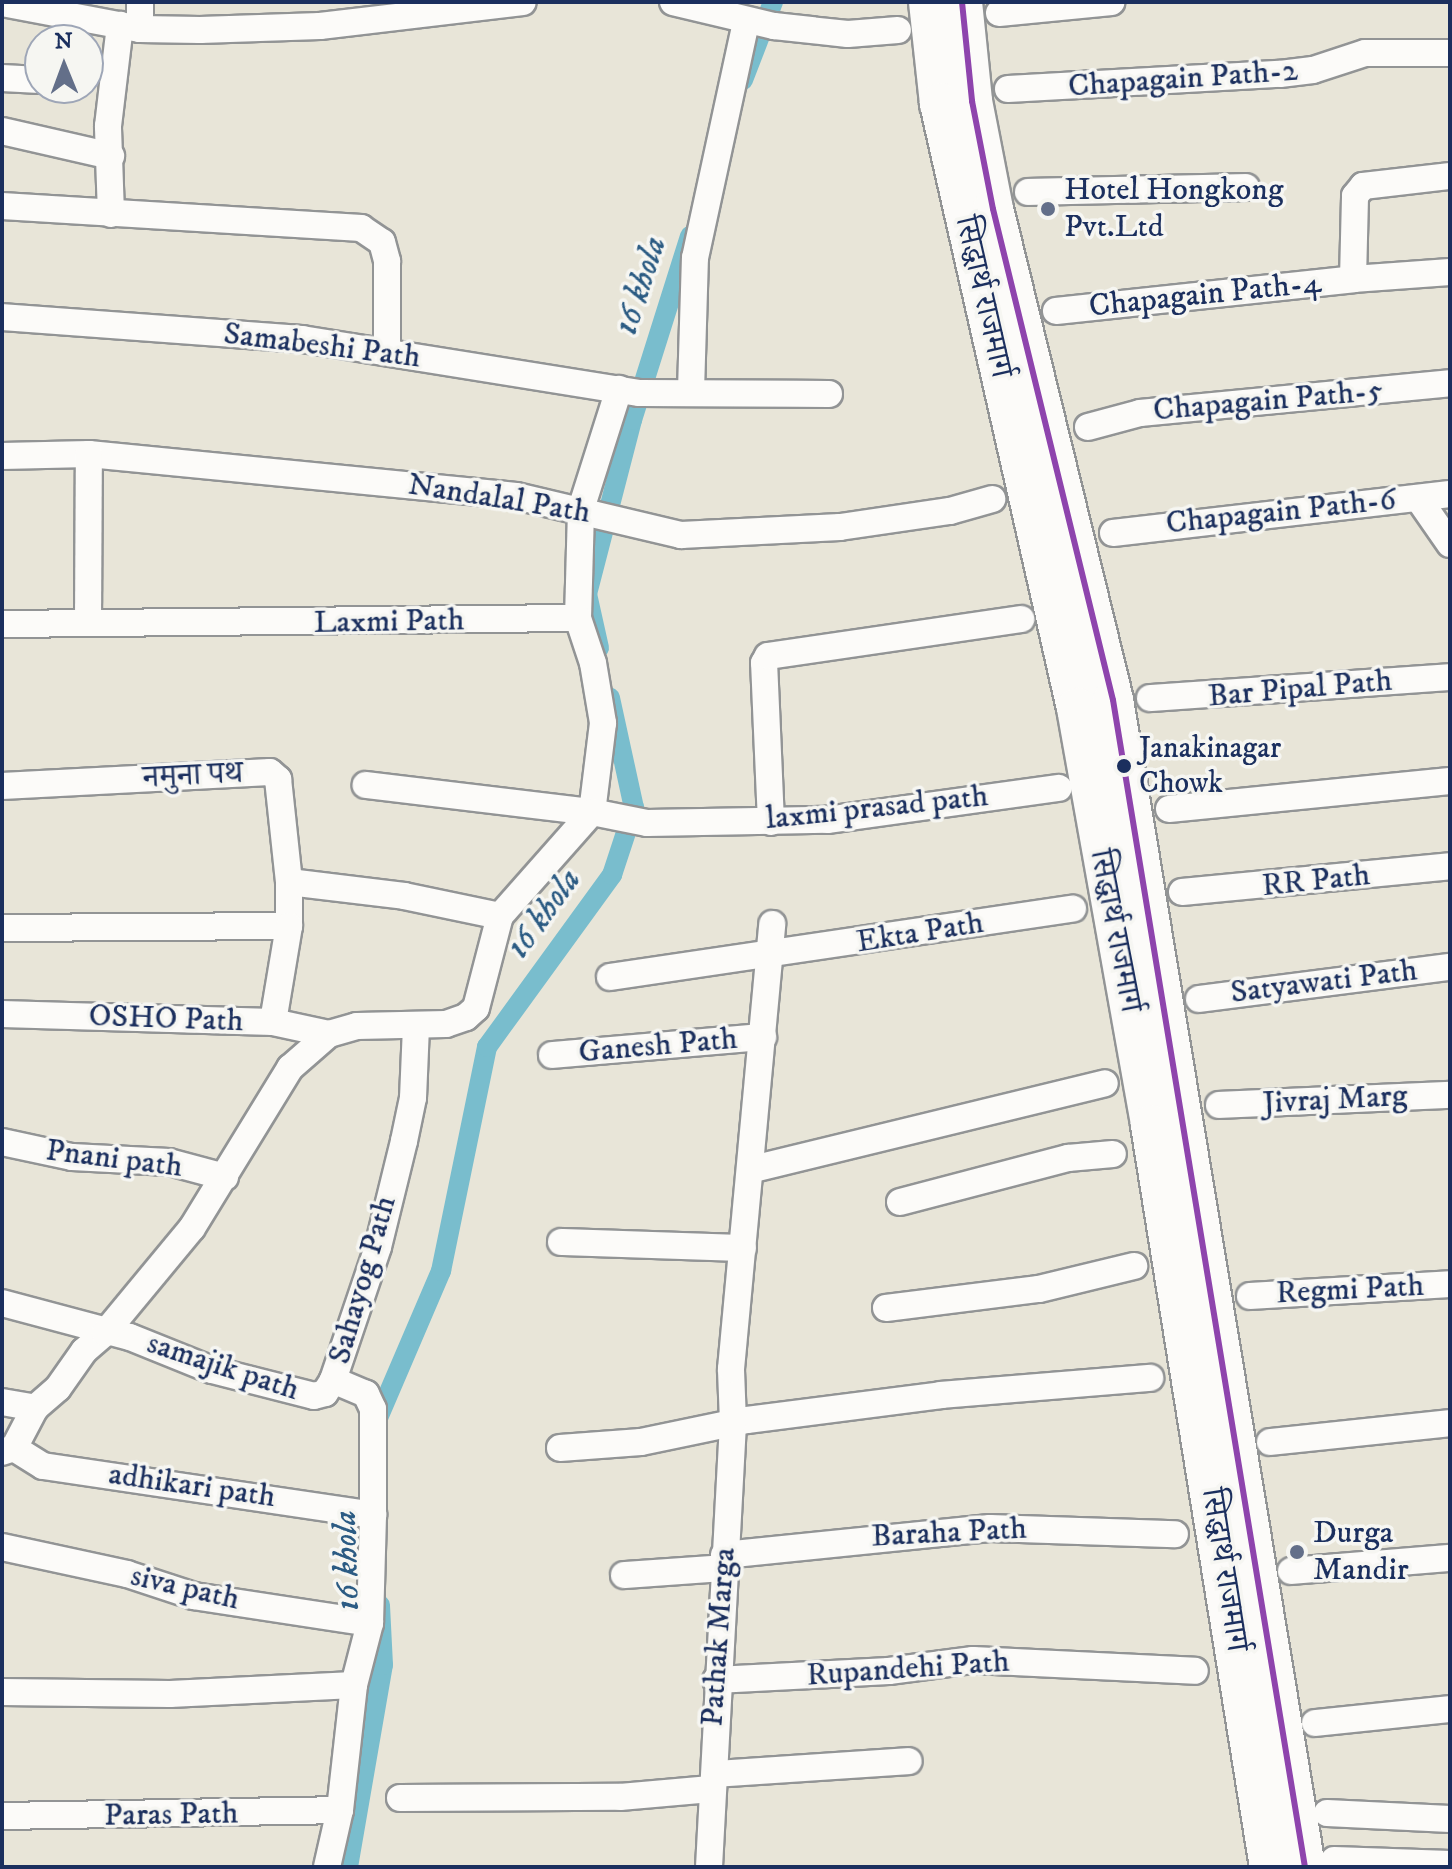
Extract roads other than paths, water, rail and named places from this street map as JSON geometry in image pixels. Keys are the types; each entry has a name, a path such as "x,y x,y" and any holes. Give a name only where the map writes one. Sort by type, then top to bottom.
{"highway":[{"name":"सिद्धार्थ राजमार्ग","path":"929,2 933,71 1077,708 1151,1125 1270,1867"},
{"name":"सिद्धार्थ राजमार्ग","path":"981,8 972,101 993,209 1113,700 1319,1863"}],"street":[{"path":"104,74 140,2"},
{"path":"2,3 130,27 284,14 320,26 523,2"},
{"path":"673,2 746,22 848,34 898,30"},
{"path":"981,8 1111,2"},
{"path":"691,391 695,258 746,22"},
{"name":"Chapagain Path-2","path":"1008,89 1280,74 1365,53 1450,53"},
{"path":"2,78 24,79"},
{"path":"103,104 111,156 111,214"},
{"path":"2,131 111,156"},
{"name":"Chapagain Path-4","path":"1353,279 1355,196 1363,186 1450,176"},
{"path":"1028,192 1246,187"},
{"path":"2,206 361,228 382,242 387,261 387,352"},
{"name":"Chapagain Path-4","path":"1056,311 1353,279 1450,272"},
{"name":"Samabeshi Path","path":"2,317 302,339 629,391 829,394"},
{"name":"Chapagain Path-5","path":"1088,427 1140,413 1450,383"},
{"path":"8,1450 35,1408 105,1333 192,1228 290,1068 329,1034 357,1026 446,1024 476,1008 500,916 602,816 603,723 593,663 578,618 581,509 629,391"},
{"path":"88,622 89,454"},
{"name":"Nandalal Path","path":"2,456 89,454 516,496 681,535 840,527 992,499"},
{"name":"Chapagain Path-6","path":"1113,533 1450,494"},
{"path":"1418,498 1450,544"},
{"name":"Laxmi Path","path":"2,624 578,618"},
{"path":"771,822 764,663 768,656 1021,619"},
{"name":"Bar Pipal Path","path":"1150,698 1450,677"},
{"name":"नमुना पथ","path":"2,786 270,772 278,779 289,882 289,926 273,1022"},
{"path":"1169,809 1450,781"},
{"name":"laxmi prasad path","path":"366,785 647,823 771,822 1059,788"},
{"name":"RR Path","path":"1182,892 1450,866"},
{"path":"289,882 404,896 500,916"},
{"name":"Ekta Path","path":"610,977 1073,909"},
{"name":"Pathak Marga","path":"709,1867 716,1680 737,1416 743,1248 753,1169 766,955 772,924"},
{"path":"2,928 289,926"},
{"name":"Satyawati Path","path":"1199,999 1450,967"},
{"name":"OSHO Path","path":"2,1014 273,1022 329,1034"},
{"name":"Sahayog Path","path":"327,1867 340,1810 354,1685 370,1623 373,1515 373,1409 366,1394 333,1380 378,1247 404,1141 413,1098 416,1025"},
{"name":"Ganesh Path","path":"552,1055 763,1037"},
{"path":"753,1169 1105,1083"},
{"name":"Jivraj Marg","path":"1219,1105 1450,1095"},
{"name":"Pnani path","path":"2,1142 72,1157 169,1162 225,1177"},
{"path":"900,1202 1068,1158 1113,1154"},
{"path":"561,1242 743,1248"},
{"path":"886,1308 1039,1289 1134,1266"},
{"name":"Regmi Path","path":"1250,1296 1450,1284"},
{"path":"2,1303 105,1333"},
{"name":"samajik path","path":"105,1333 186,1356 212,1370 314,1396 325,1393 333,1380"},
{"path":"560,1448 641,1442 737,1416 1150,1378"},
{"path":"2,1402 35,1408"},
{"path":"1270,1442 1450,1423"},
{"name":"adhikari path","path":"8,1450 43,1466 373,1515"},
{"name":"Baraha Path","path":"624,1575 990,1528 1175,1534"},
{"name":"siva path","path":"2,1547 127,1574 194,1596 370,1623"},
{"path":"1291,1571 1450,1558"},
{"name":"Rupandehi Path","path":"716,1680 889,1671 973,1660 1195,1671"},
{"path":"2,1692 170,1694 354,1685"},
{"path":"1315,1723 1450,1709"},
{"path":"400,1798 620,1797 713,1781 909,1761"},
{"name":"Paras Path","path":"2,1816 340,1810"},
{"path":"1327,1813 1450,1819"},
{"path":"1319,1863 1450,1864"}],"waterway":[{"name":"16 khola","path":"743,80 773,2"},
{"name":"16 khola","path":"599,648 587,594 632,420 690,236"},
{"name":"16 khola","path":"375,1425 441,1271 487,1047 612,875 634,808 610,698"},
{"name":"16 khola","path":"348,1867 383,1665 380,1605"}],"place":[{"name":"Hotel Hongkong Pvt.Ltd","path":"1048,209"},
{"name":"Janakinagar Chowk","path":"1124,766"},
{"name":"Durga Mandir","path":"1297,1552"}]}
